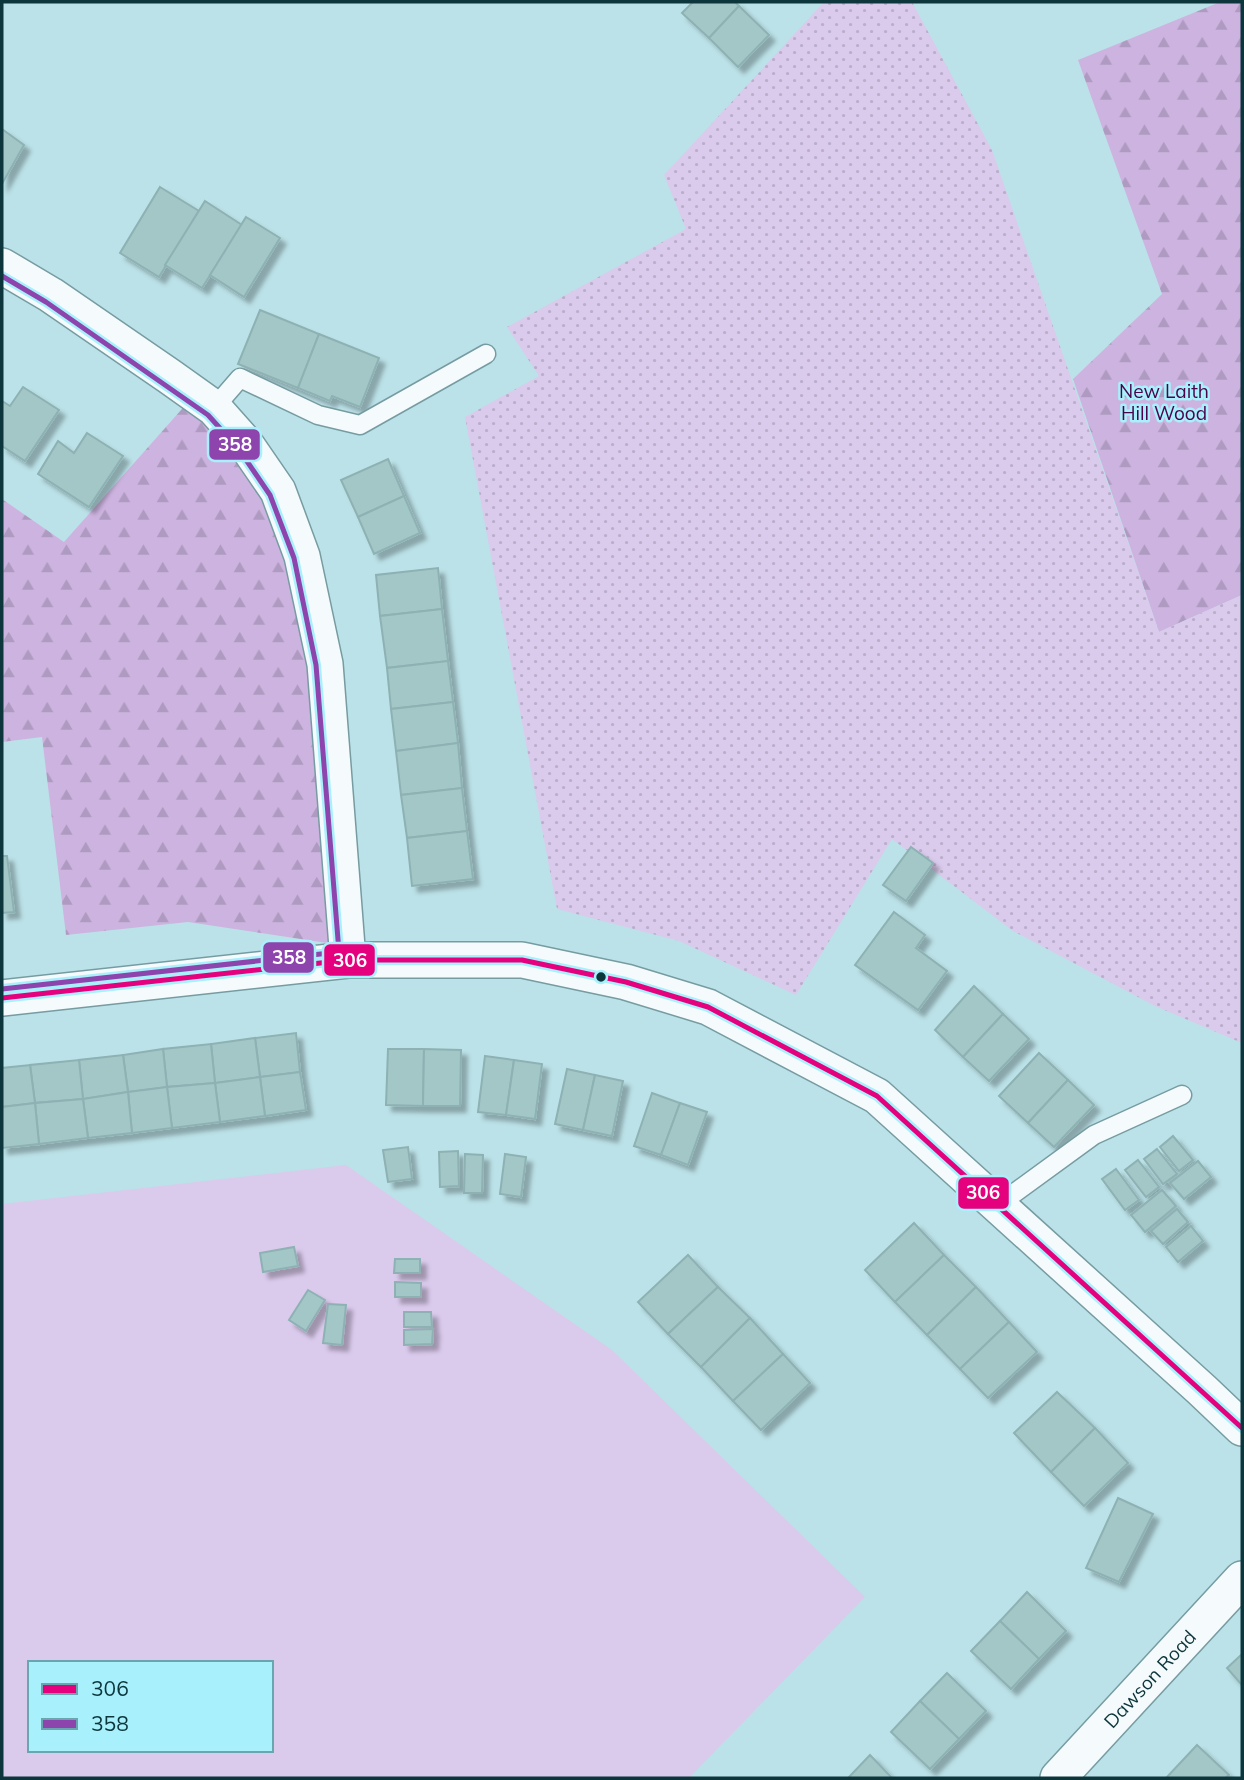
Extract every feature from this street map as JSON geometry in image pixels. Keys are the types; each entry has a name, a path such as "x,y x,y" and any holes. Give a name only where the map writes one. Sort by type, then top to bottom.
{"street":[{"path":"2,266 51,295 214,408 245,443 278,491 302,555 325,664 348,960"},
{"path":"2,998 348,960 522,960 626,982 708,1007 877,1096 1242,1428"},
{"name":"Dawson Road","path":"1058,1778 1242,1579"}],"lane":[{"path":"214,408 240,378 318,415 359,425 485,354"},
{"path":"998,1205 1094,1135 1182,1095"}],"shaded area":[{"path":"824,2 912,2 992,150 1159,632 1242,595 1242,1043 1155,1006 1013,931 892,839 796,995 679,941 557,909 465,417 539,376 507,327 686,229 664,175"},
{"path":"346,1165 612,1350 865,1597 689,1778 2,1778 2,1204"}],"green space":[{"name":"New Laith Hill Wood","path":"1220,2 1242,2 1242,595 1159,632 1073,379 1162,294 1078,60"},
{"path":"189,401 265,491 288,561 312,673 334,944 188,922 66,935 42,737 2,742 2,499 64,542"}],"building":[{"path":"693,2 735,2 739,6 709,38 682,13"},
{"path":"739,6 769,35 738,67 709,38"},
{"path":"2,129 24,145 2,184"},
{"path":"160,187 199,211 159,277 120,253"},
{"path":"205,201 242,225 202,288 165,265"},
{"path":"246,217 280,238 244,297 210,275"},
{"path":"260,310 319,334 298,388 238,364"},
{"path":"319,334 379,358 360,407 332,396 330,401 298,388"},
{"path":"23,387 59,410 25,461 2,446 2,401 10,406"},
{"path":"87,433 123,456 89,507 38,474 58,441 74,453"},
{"path":"388,459 404,496 358,517 341,480"},
{"path":"404,496 420,533 374,554 358,517"},
{"path":"438,568 442,609 380,616 376,575"},
{"path":"442,609 448,661 387,668 380,616"},
{"path":"448,661 453,702 391,709 387,668"},
{"path":"453,702 458,743 396,751 391,709"},
{"path":"458,743 462,788 401,795 396,751"},
{"path":"462,788 467,831 407,838 401,795"},
{"path":"467,831 473,879 412,886 407,838"},
{"path":"911,847 933,863 906,901 883,885"},
{"path":"2,856 7,856 14,912 2,913"},
{"path":"894,912 925,935 916,948 947,971 918,1010 855,965"},
{"path":"974,986 1003,1014 963,1057 935,1030"},
{"path":"1003,1014 1029,1039 989,1081 963,1057"},
{"path":"296,1033 300,1072 260,1077 255,1038"},
{"path":"255,1038 260,1077 215,1083 211,1044"},
{"path":"211,1044 215,1083 167,1087 163,1049"},
{"path":"163,1049 167,1087 128,1092 123,1055"},
{"path":"388,1049 424,1049 423,1106 386,1105"},
{"path":"424,1049 461,1050 460,1106 423,1106"},
{"path":"1039,1053 1068,1080 1028,1123 999,1096"},
{"path":"123,1055 128,1092 83,1099 79,1060"},
{"path":"485,1056 514,1060 506,1115 478,1112"},
{"path":"79,1060 83,1099 35,1103 30,1065"},
{"path":"514,1060 542,1064 535,1119 506,1115"},
{"path":"30,1065 35,1103 2,1107 2,1068"},
{"path":"567,1069 595,1075 583,1130 555,1124"},
{"path":"300,1072 306,1110 265,1116 260,1077"},
{"path":"595,1075 623,1081 612,1136 583,1130"},
{"path":"260,1077 265,1116 220,1122 215,1083"},
{"path":"1068,1080 1094,1105 1054,1147 1028,1123"},
{"path":"215,1083 220,1122 172,1128 167,1087"},
{"path":"167,1087 172,1128 132,1133 128,1092"},
{"path":"128,1092 132,1133 88,1138 83,1099"},
{"path":"652,1093 680,1103 661,1155 634,1146"},
{"path":"83,1099 88,1138 39,1144 35,1103"},
{"path":"35,1103 39,1144 2,1148 2,1107"},
{"path":"680,1103 707,1112 688,1165 661,1155"},
{"path":"1173,1136 1193,1160 1179,1171 1160,1147"},
{"path":"408,1147 412,1179 388,1182 383,1150"},
{"path":"1157,1149 1177,1174 1163,1184 1144,1159"},
{"path":"458,1151 459,1186 440,1187 439,1152"},
{"path":"465,1154 483,1155 482,1193 464,1193"},
{"path":"505,1154 526,1157 521,1197 500,1194"},
{"path":"1138,1160 1159,1187 1146,1197 1125,1170"},
{"path":"1198,1161 1211,1177 1184,1199 1170,1183"},
{"path":"1116,1169 1139,1200 1125,1210 1102,1179"},
{"path":"1162,1190 1176,1206 1145,1232 1131,1215"},
{"path":"1177,1209 1188,1222 1163,1244 1151,1231"},
{"path":"914,1223 944,1255 895,1302 865,1270"},
{"path":"1191,1226 1203,1241 1178,1262 1166,1247"},
{"path":"294,1247 298,1266 263,1272 260,1253"},
{"path":"688,1255 718,1287 668,1334 638,1302"},
{"path":"944,1255 976,1287 927,1335 895,1302"},
{"path":"395,1259 420,1259 420,1273 394,1273"},
{"path":"395,1282 421,1283 421,1297 395,1297"},
{"path":"718,1287 750,1318 701,1367 668,1334"},
{"path":"976,1287 1009,1322 960,1369 927,1335"},
{"path":"308,1290 325,1300 306,1331 289,1320"},
{"path":"328,1304 346,1305 342,1345 323,1343"},
{"path":"404,1312 431,1312 432,1327 404,1327"},
{"path":"750,1318 783,1354 733,1401 701,1367"},
{"path":"1009,1322 1037,1352 988,1398 960,1369"},
{"path":"433,1329 432,1344 404,1345 404,1330"},
{"path":"783,1354 810,1383 761,1430 733,1401"},
{"path":"1057,1392 1095,1428 1051,1472 1014,1433"},
{"path":"1095,1428 1128,1463 1084,1506 1051,1472"},
{"path":"1118,1498 1153,1514 1119,1582 1086,1568"},
{"path":"1027,1592 1066,1631 1039,1659 1000,1621"},
{"path":"1000,1621 1039,1659 1011,1689 971,1651"},
{"path":"1242,1654 1242,1685 1227,1668"},
{"path":"947,1673 986,1711 959,1739 920,1701"},
{"path":"920,1701 959,1739 930,1769 891,1732"},
{"path":"1197,1745 1229,1775 1225,1778 1166,1778"},
{"path":"870,1755 892,1778 848,1778"}],"transit line":[{"name":"358","path":"2,276 46,302 208,415 238,448 270,495 294,558 316,665 339,952 2,989"},
{"name":"306","path":"2,998 348,960 522,960 626,982 708,1007 877,1096 1242,1428"}]}
